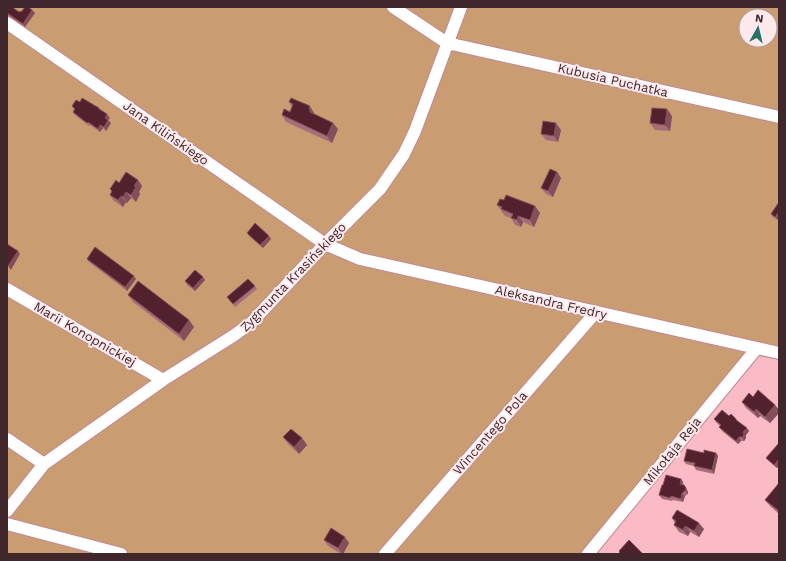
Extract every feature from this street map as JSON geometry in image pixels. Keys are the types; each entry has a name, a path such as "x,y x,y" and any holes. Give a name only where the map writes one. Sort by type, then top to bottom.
{"street":[{"path":"393,7 447,43"},
{"name":"Zygmunta Krasińskiego","path":"7,511 44,464 163,380 251,323 325,244 380,189 404,154 415,131 461,7"},
{"name":"Jana Kilińskiego","path":"7,23 325,244"},
{"name":"Kubusia Puchatka","path":"447,43 779,117"},
{"name":"Aleksandra Fredry","path":"325,244 360,259 779,353"},
{"name":"Marii Konopnickiej","path":"7,289 163,380"},
{"name":"Wincentego Pola","path":"385,554 596,312"},
{"name":"Mikołaja Reja","path":"588,554 757,348"},
{"path":"7,439 44,464"},
{"path":"7,524 121,554"}],"shaded area":[{"path":"7,7 779,7 779,360 759,356 596,554 7,554"}],"building":[{"path":"7,7 12,7 19,12 25,7 32,10 23,24 7,13"},
{"path":"82,98 107,114 105,118 108,120 104,127 100,125 98,129 88,122 87,123 73,112 75,109 72,106 76,100 80,102"},
{"path":"291,98 310,106 310,112 333,123 327,136 282,115 284,109 290,112 293,104 289,102"},
{"path":"652,108 667,109 665,125 650,123"},
{"path":"543,121 556,123 554,136 541,134"},
{"path":"550,169 557,172 548,191 541,188"},
{"path":"126,172 138,180 134,186 136,187 131,195 126,192 123,197 121,196 118,200 110,195 112,191 110,189 116,180 119,183"},
{"path":"506,195 535,206 530,220 518,216 517,220 511,218 513,214 501,209 502,207 497,205 500,199 504,200"},
{"path":"779,202 779,212 775,217 771,214"},
{"path":"255,223 269,236 260,245 247,233"},
{"path":"7,244 18,251 8,266 7,265"},
{"path":"95,247 134,276 125,287 87,259"},
{"path":"195,270 203,277 193,288 185,281"},
{"path":"248,279 255,286 233,304 227,297"},
{"path":"138,281 189,320 179,334 128,295"},
{"path":"758,390 775,405 765,417 756,409 754,412 742,402 749,393 753,397"},
{"path":"722,410 729,416 731,414 736,420 747,428 743,432 744,435 739,437 736,441 719,427 721,425 714,419"},
{"path":"291,429 302,438 294,447 283,437"},
{"path":"779,443 779,459 774,465 766,458"},
{"path":"687,449 704,453 704,450 716,453 712,470 694,466 695,463 684,461"},
{"path":"666,475 681,479 680,484 684,485 686,488 682,493 681,499 659,495"},
{"path":"779,483 779,511 765,500"},
{"path":"677,510 699,523 694,531 685,526 683,530 674,525 676,521 672,518"},
{"path":"331,528 345,537 338,548 324,540"},
{"path":"629,540 643,554 618,554"}]}
